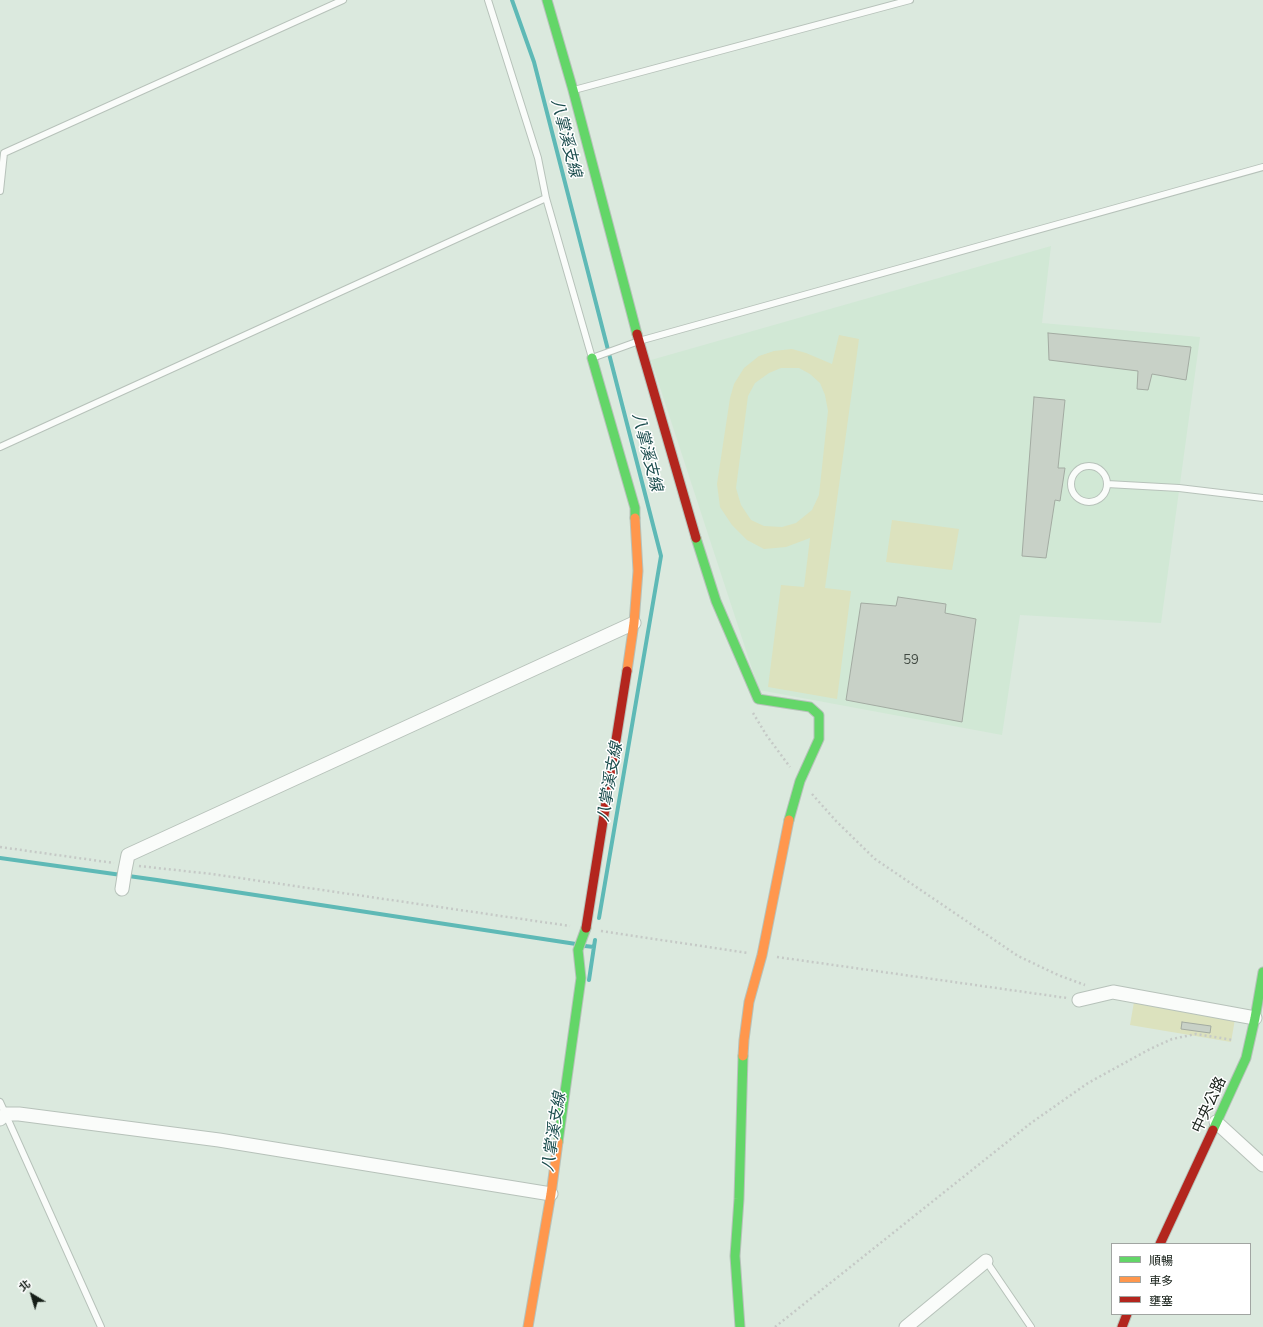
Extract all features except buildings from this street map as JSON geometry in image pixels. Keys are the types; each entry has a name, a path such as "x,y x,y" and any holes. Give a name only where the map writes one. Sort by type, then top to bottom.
{"street":[{"path":"547,0 573,90 639,341 704,565 716,601 758,699 810,707 819,716 819,739 796,791 787,826 762,955 749,1002 744,1040 739,1199 735,1256 740,1327"},
{"path":"528,1327 551,1194 581,978 578,950 586,931 634,623 638,571 635,508 596,356"},
{"path":"124,876 128,855 634,623"},
{"name":"中央公路","path":"1160,1243 1246,1058 1263,972"},
{"path":"1079,1000 1113,992 1255,1018"},
{"path":"3,1116 19,1114 219,1140 551,1194"},
{"path":"1216,1122 1263,1165"},
{"path":"906,1327 986,1261"},
{"path":"1122,1327 1127,1315"}],"lane":[{"path":"0,191 2,153 343,0"},
{"path":"488,0 538,158 546,198 596,356 639,341 1263,167"},
{"path":"573,90 910,0"},
{"path":"0,447 546,198"},
{"path":"1087,466 1098,469 1103,473 1107,484 1103,495 1093,501 1087,502 1076,497 1071,487 1071,481 1076,471 1087,466"},
{"path":"1107,484 1179,488 1263,498"},
{"path":"0,1102 3,1116 100,1327"},
{"path":"986,1261 1031,1327"}],"path":[{"path":"0,847 124,876 212,874 586,931 1079,1000"},
{"path":"775,1327 1032,1123 1088,1083 1150,1049 1172,1039 1196,1034 1233,1040 1237,1015"}],"shaded area":[{"path":"1051,246 1042,323 1200,337 1161,623 1020,615 1002,735 759,690 651,360"},
{"path":"839,335 859,339 825,588 851,591 837,699 768,687 781,585 804,587 810,538 786,547 764,549 747,540 732,525 720,507 717,484 730,398 734,384 744,368 759,356 774,351 792,349 832,364","holes":["781,368 799,368 810,374 820,383 825,395 828,411 819,495 812,510 796,523 782,527 764,526 751,520 741,505 736,488 748,396 755,383 769,373"]},
{"path":"892,520 959,529 952,570 886,562"},
{"path":"1134,1002 1235,1019 1231,1042 1130,1025"}],"waterway":[{"name":"八掌溪支線","path":"512,0 534,62 661,556 599,918"},
{"path":"0,858 157,880 576,944"},
{"name":"八掌溪支線","path":"589,980 595,940"},
{"path":"585,946 594,947"}],"traffic: fast":[{"path":"547,0 573,90 637,334"},
{"path":"592,358 635,508 635,518"},
{"path":"696,538 716,601 758,699 810,707 819,715 819,739 800,781 789,820"},
{"path":"558,1142 581,978 578,950 586,928"},
{"path":"1213,1130 1246,1058 1263,972"},
{"path":"740,1327 735,1256 739,1199 743,1056"}],"traffic: slow":[{"path":"627,671 634,623 638,571 635,518"},
{"path":"743,1056 749,1002 762,955 789,820"},
{"path":"528,1327 551,1194 558,1142"}],"traffic: jam":[{"path":"637,334 696,538"},
{"path":"586,928 627,671"},
{"path":"1160,1243 1213,1130"},
{"path":"1122,1327 1127,1315"}]}
